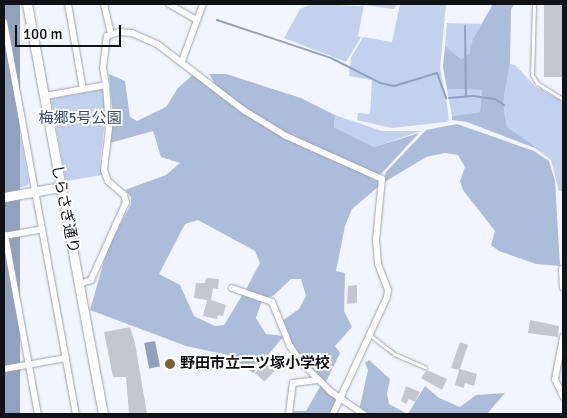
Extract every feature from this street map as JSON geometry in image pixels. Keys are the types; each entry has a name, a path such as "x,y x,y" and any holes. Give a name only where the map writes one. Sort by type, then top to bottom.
{"street":[{"name":"しらさぎ通り","path":"27,4 45,96 58,187 79,284 103,414"},
{"path":"68,4 83,89"},
{"path":"79,284 91,280 126,202 124,195 108,181 104,170 109,128 103,68 107,36 110,34 104,4"},
{"path":"169,4 197,20"},
{"path":"182,61 203,4"},
{"path":"4,22 37,191 42,229 76,414"},
{"path":"110,34 132,33 182,61 244,110 279,131 382,179 376,240 378,264 388,290 370,335 333,414"},
{"path":"45,96 106,84"},
{"path":"4,197 58,187"},
{"path":"38,414 4,235 42,229"},
{"path":"562,269 563,287"},
{"path":"232,288 272,302 290,346 318,380 364,414"},
{"path":"563,337 555,379 563,396"},
{"path":"4,369 66,358"},
{"path":"289,414 293,383 318,380"}],"lane":[{"path":"534,4 532,75 537,83 563,99"},
{"path":"370,335 394,354 425,367"}],"green space":[{"path":"312,4 360,6 367,4 397,4 394,9 364,5 358,36 361,37 346,62 284,38 300,9"},
{"path":"400,4 446,4 440,68 449,120 446,122 392,128 357,120 358,113 370,114 372,80 349,76 351,58 363,37 392,42"},
{"path":"447,23 482,24 469,54 461,59 445,46"},
{"path":"4,47 29,183 26,186 4,190"},
{"path":"510,64 515,65 535,86 560,100 563,106 563,191 559,191 551,160 507,127 503,103"},
{"name":"梅郷5号公園","path":"104,89 106,111 100,162 102,175 66,181 51,99"},
{"path":"447,89 482,90 480,112 452,116"},
{"path":"335,115 382,131 421,131 374,147 334,127"}],"shaded area":[{"path":"5,4 20,4 20,414 5,414"},
{"path":"493,4 515,4 511,9 510,64 503,103 507,127 540,150 467,122 452,120 452,116 480,112 482,90 447,89 443,67 445,46 461,59 469,54 473,39"},
{"path":"195,73 244,112 379,182 378,187 352,209 345,226 336,271 345,273 344,311 352,327 335,346 340,353 325,384 296,353 282,321 299,309 306,296 301,279 291,279 273,296 267,298 245,291 260,263 255,251 198,220 185,224 159,274 180,285 194,316 215,326 224,325 243,294 262,301 256,318 266,334 284,336 253,373 228,355 186,346 90,310 108,247 131,204 131,197 125,190 166,175 180,163 161,157 153,131 110,143 113,116 109,74 125,81 130,117 137,121 166,107 178,88"},
{"path":"209,74 226,74 301,98 335,115 334,127 374,147 419,133 380,175 288,135 246,109 217,87"},
{"path":"457,124 534,151 549,161 555,181 560,266 536,264 499,251 491,245 495,231 463,190 460,181 465,167 458,155 445,153 426,157 383,183 386,172 426,130"},
{"path":"155,341 160,367 149,369 144,343"},
{"path":"369,360 390,379 387,394 389,404 407,414 367,414 359,410 368,370 365,363"},
{"path":"321,385 338,399 332,414 293,414 293,411 306,411"},
{"path":"425,386 439,398 460,407 476,395 505,393 487,414 408,414"}],"building":[{"path":"544,4 563,4 563,77 544,77"},
{"path":"206,278 219,279 218,289 213,288 211,300 226,305 223,316 218,315 217,319 203,316 207,300 194,298 196,283 205,283"},
{"path":"357,285 357,303 347,304 348,286"},
{"path":"530,320 559,326 558,337 528,333"},
{"path":"130,327 135,343 147,414 129,414 126,377 113,377 104,332"},
{"path":"460,342 468,345 460,369 477,374 474,386 465,383 464,388 455,385 459,370 451,368"},
{"path":"265,362 275,371 265,382 255,373"},
{"path":"427,370 447,379 442,390 421,378"},
{"path":"406,386 420,392 415,402 409,399 406,404 401,401"}],"waterway":[{"path":"217,20 331,58 380,83 394,86 437,73 446,98"},
{"path":"465,26 466,96"},
{"path":"449,98 473,96 495,99 504,105"}],"place":[{"name":"野田市立二ツ塚小学校","path":"170,364"}]}
